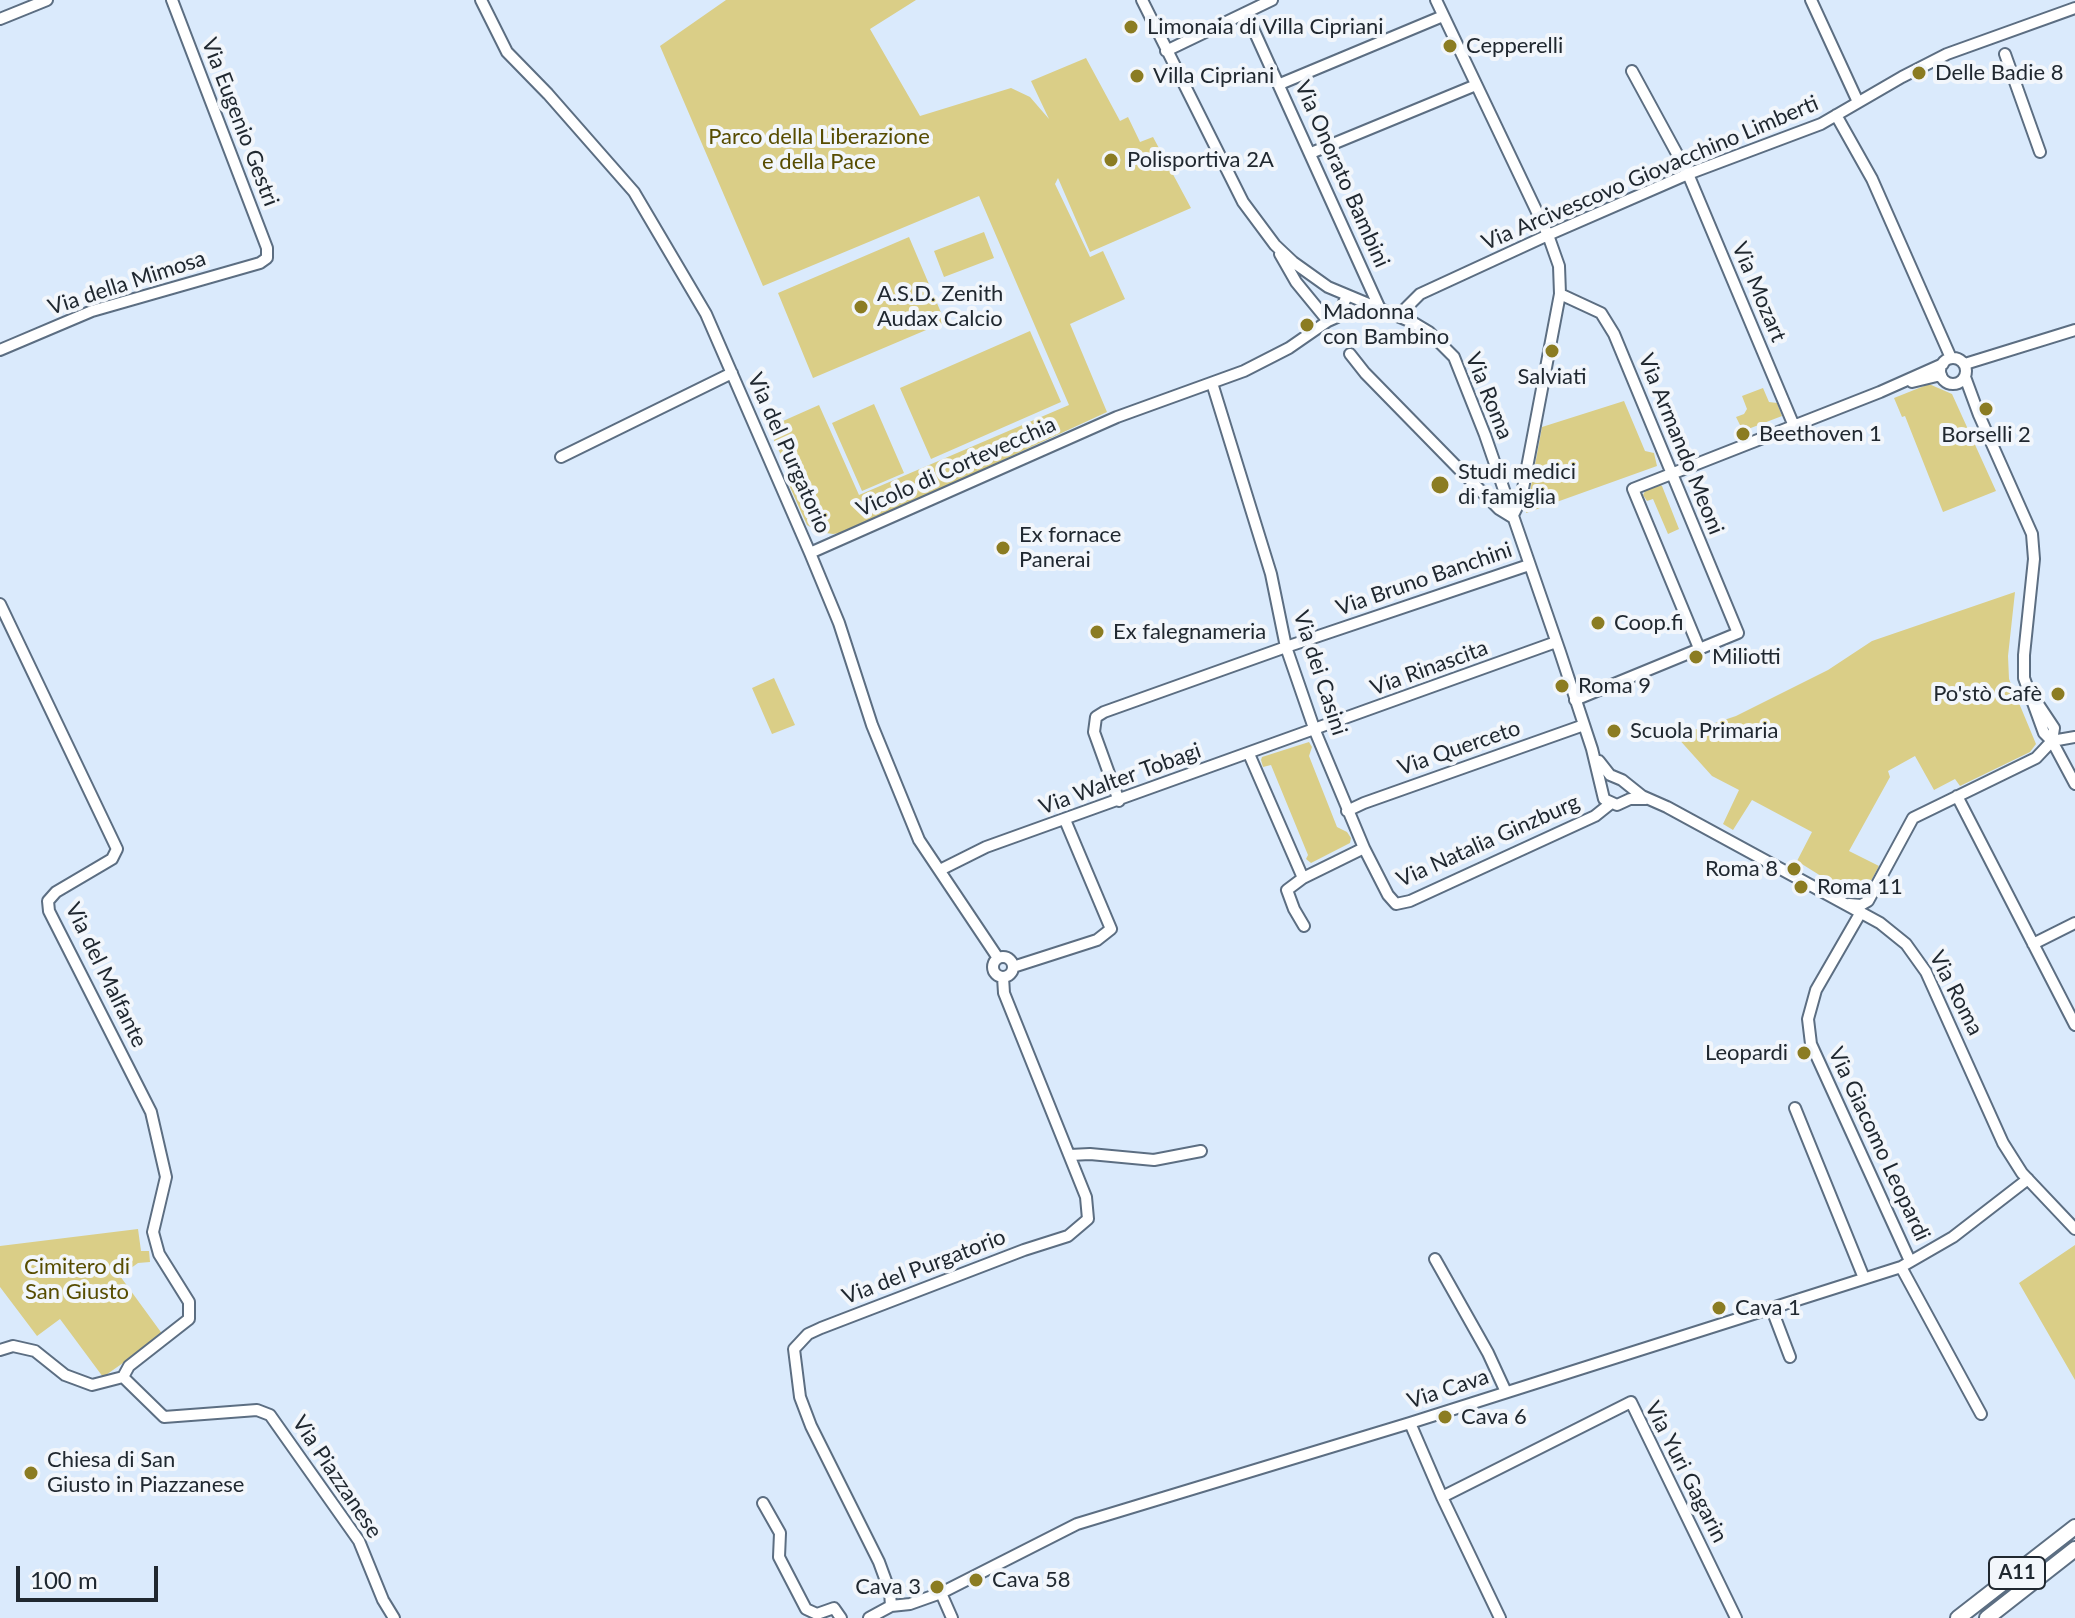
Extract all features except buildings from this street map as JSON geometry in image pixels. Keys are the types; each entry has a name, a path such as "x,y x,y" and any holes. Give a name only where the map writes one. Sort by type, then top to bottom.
{"highway":[{"name":"A11","path":"1958,1618 2075,1527"},
{"name":"A11","path":"1987,1618 2075,1549"}],"street":[{"path":"0,19 47,0"},
{"name":"Via Eugenio Gestri","path":"172,0 267,248 267,258"},
{"name":"Via del Purgatorio","path":"481,0 507,52 634,192 706,314 839,623 888,764 919,840 998,958"},
{"name":"Via Roma","path":"1142,0 1243,202 1275,245 1296,282 1328,321"},
{"path":"1166,51 1272,0"},
{"path":"1350,354 1457,467 1499,509 1512,517 1521,499 1560,294 1559,266 1548,235 1436,0"},
{"path":"1811,0 1858,102"},
{"name":"Via Arcivescovo Giovacchino Limberti","path":"1398,316 1420,294 1548,235 1688,174 1821,124 1947,54 2000,39 2075,8"},
{"name":"Via Onorato Bambini","path":"1246,13 1380,309"},
{"path":"1280,84 1443,16"},
{"path":"2005,54 2040,152"},
{"name":"Via Mozart","path":"1632,71 1688,174 1794,426"},
{"path":"1311,153 1476,85"},
{"path":"1836,115 1872,179 1945,366 1946,382 1961,380"},
{"name":"Via Roma","path":"1275,245 1312,276 1347,296 1429,332 1454,357 1480,422 1556,642 1592,749 1604,799 1610,804 1620,805 1626,801 1646,799"},
{"name":"Via della Mimosa","path":"0,350 92,311 260,263 267,258"},
{"name":"Via Armando Meoni","path":"1560,294 1601,313 1614,334 1738,633 1699,648"},
{"path":"1212,383 1289,348 1337,317 1347,296"},
{"path":"1575,700 1699,648 1633,489 1957,359 1965,364 2075,330"},
{"path":"1880,923 1868,911 1868,901 1913,818 2036,758 2052,741 2054,728 2024,678 2034,559 2032,534 1961,380 1965,364"},
{"path":"561,457 732,373"},
{"name":"Vicolo di Cortevecchia","path":"810,553 1117,417 1212,383"},
{"name":"Via dei Casini","path":"1212,383 1271,574 1286,647 1315,731 1364,848"},
{"name":"Via Bruno Banchini","path":"1119,801 1094,732 1096,717 1104,712 1529,565"},
{"name":"Via del Malfante","path":"0,604 117,849 112,859 56,892 48,901 49,911 151,1112 166,1177 153,1232 159,1254 189,1302 189,1319 129,1366 123,1377"},
{"name":"Via Rinascita","path":"1315,731 1556,642"},
{"name":"Via Querceto","path":"1347,811 1584,725"},
{"name":"Via Walter Tobagi","path":"940,870 986,847 1315,731"},
{"path":"2052,741 2075,737"},
{"path":"2052,741 2075,784"},
{"name":"Via Roma","path":"1592,749 1614,779 1622,780 1646,799 1667,807 1861,912 1906,944 1926,972 2003,1143 2028,1179 2075,1229"},
{"path":"1249,754 1303,878"},
{"path":"1603,788 1614,779"},
{"path":"1626,801 1627,786"},
{"path":"1957,796 2075,1025"},
{"name":"Via Natalia Ginzburg","path":"1364,848 1388,895 1396,904 1410,901 1595,816 1610,804"},
{"path":"1013,967 1009,959 998,958 993,967 998,976 1003,977 1010,974 1013,967 1097,940 1111,929 1065,820"},
{"path":"1304,926 1287,890 1303,878 1364,848"},
{"path":"1840,901 1861,905 1868,901"},
{"name":"Via Giacomo Leopardi","path":"1861,912 1816,990 1808,1019 1811,1044 1906,1264 1981,1414"},
{"path":"2033,944 2075,923"},
{"name":"Via del Purgatorio","path":"891,1606 890,1592 879,1562 811,1426 800,1397 794,1349 808,1334 821,1328 1068,1236 1088,1219 1088,1207 1070,1155 1004,993 1003,977"},
{"path":"1795,1108 1864,1278"},
{"path":"1070,1155 1154,1160 1201,1151"},
{"name":"Via Cava","path":"869,1618 891,1606 910,1604 941,1593 1077,1524 1410,1423 1906,1264 1965,1229 2028,1179"},
{"path":"1435,1259 1488,1353 1506,1392"},
{"path":"1771,1307 1790,1357"},
{"path":"0,1350 13,1346 35,1351 65,1375 92,1385 123,1377"},
{"name":"Via Piazzanese","path":"123,1377 164,1417 257,1410 270,1415 353,1531 394,1618"},
{"name":"Via Yuri Gagarin","path":"1442,1497 1631,1402 1736,1618"},
{"path":"1410,1423 1500,1618"},
{"path":"763,1503 780,1533 779,1557 806,1609 817,1614 834,1608 841,1618"},
{"path":"941,1593 952,1618"}],"green space":[{"name":"Parco della Liberazione e della Pace","path":"726,0 916,0 870,29 920,116 1011,88 1030,97 1049,119 1031,81 1086,58 1120,121 1128,117 1140,142 1153,137 1191,208 1090,252 1058,178 1055,184 1090,257 1103,251 1125,299 1070,324 1107,412 847,532 819,532 807,525 789,485 793,483 792,478 768,428 783,421 819,405 859,495 1069,405 979,196 763,286 660,46"},
{"path":"984,232 994,258 944,277 934,251"},
{"name":"A.S.D. Zenith Audax Calcio","path":"909,237 945,322 813,378 778,293"},
{"path":"1030,331 1061,402 931,459 900,388"},
{"path":"1929,384 1952,394 1996,491 1943,512 1905,416 1902,417 1894,398"},
{"path":"1763,388 1769,402 1777,403 1782,416 1743,431 1736,417 1747,409 1742,396"},
{"path":"1624,401 1645,451 1654,453 1657,466 1526,513 1542,427"},
{"path":"874,404 904,473 862,491 832,423"},
{"path":"1658,484 1662,486 1679,529 1668,534 1653,499 1647,501 1643,495 1646,489"},
{"path":"2015,592 2008,656 2009,679 2036,744 2030,752 1960,786 1955,779 1934,790 1915,756 1888,771 1890,777 1849,851 1879,866 1866,890 1845,891 1797,861 1812,832 1752,800 1733,830 1723,824 1739,790 1712,776 1676,736 1736,716 1828,670 1872,641"},
{"path":"774,678 795,725 772,734 752,688"},
{"path":"1309,742 1312,747 1309,756 1337,827 1351,838 1350,843 1311,863 1306,859 1308,855 1271,765 1263,767 1261,760 1262,757"},
{"name":"Cimitero di San Giusto","path":"138,1229 141,1251 149,1251 150,1262 138,1263 120,1276 163,1335 103,1377 60,1319 37,1336 0,1287 0,1246"},
{"path":"2075,1245 2075,1380 2019,1283"}],"place":[{"name":"Limonaia di Villa Cipriani","path":"1131,27"},
{"name":"Cepperelli","path":"1450,46"},
{"name":"Delle Badie 8","path":"1919,73"},
{"name":"Villa Cipriani","path":"1137,76"},
{"name":"Polisportiva 2A","path":"1111,160"},
{"name":"A.S.D. Zenith Audax Calcio","path":"861,307"},
{"name":"Madonna con Bambino","path":"1307,325"},
{"name":"Salviati","path":"1552,351"},
{"name":"Borselli 2","path":"1986,409"},
{"name":"Beethoven 1","path":"1743,434"},
{"name":"Studi medici di famiglia","path":"1440,485"},
{"name":"Ex fornace Panerai","path":"1003,548"},
{"name":"Coop.fi","path":"1598,623"},
{"name":"Ex falegnameria","path":"1097,632"},
{"name":"Miliotti","path":"1696,657"},
{"name":"Roma 9","path":"1562,686"},
{"name":"Po'stò Cafè","path":"2058,694"},
{"name":"Scuola Primaria","path":"1614,731"},
{"name":"Roma 8","path":"1794,869"},
{"name":"Roma 11","path":"1801,887"},
{"name":"Leopardi","path":"1804,1053"},
{"name":"Cava 1","path":"1719,1308"},
{"name":"Cava 6","path":"1445,1417"},
{"name":"Chiesa di San Giusto in Piazzanese","path":"31,1473"},
{"name":"Cava 58","path":"976,1580"},
{"name":"Cava 3","path":"937,1587"}]}
